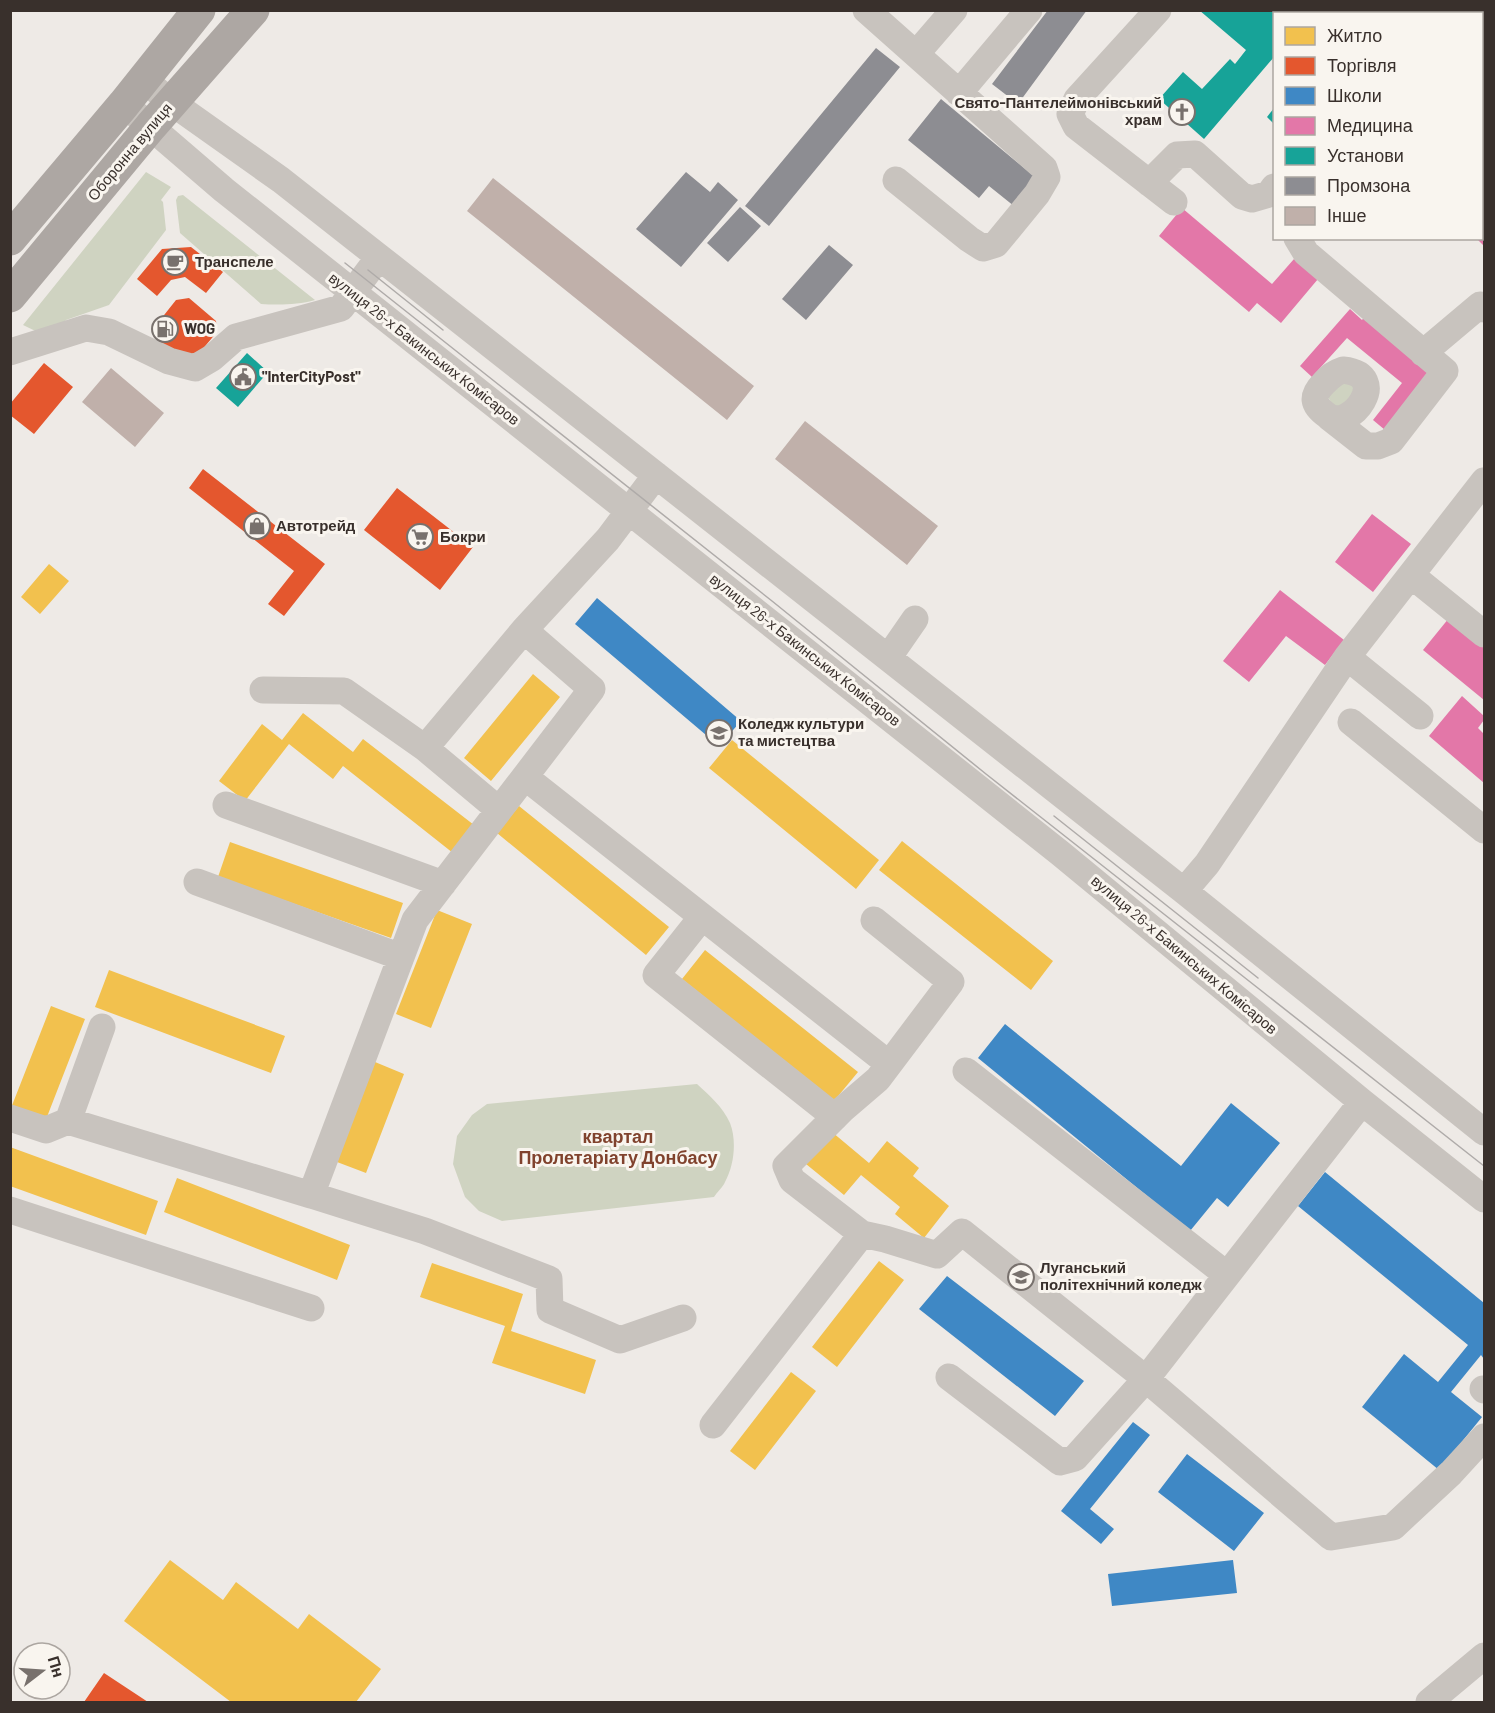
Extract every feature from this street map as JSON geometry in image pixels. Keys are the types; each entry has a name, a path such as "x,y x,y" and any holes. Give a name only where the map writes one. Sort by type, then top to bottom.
{"main road":[{"path":"10,239 134,92 199,10"},
{"name":"Оборонна вулиця","path":"10,296 161,114 253,10"}],"street":[{"path":"866,10 1044,168 1047,177 1037,194 996,244 983,248 896,180"},
{"path":"916,54 954,10"},
{"path":"959,93 1029,10"},
{"path":"1158,10 1077,99 1071,114 1076,126 1174,202"},
{"name":"вулиця 26-х Бакинських Комісаров","path":"134,92 161,114 281,180 1184,891 1485,1132"},
{"name":"вулиця 26-х Бакинських Комісаров","path":"161,114 224,190 346,300 629,510 1060,853 1362,1102 1485,1199"},
{"path":"1149,183 1177,155 1195,154 1242,196 1252,199 1273,195"},
{"path":"1298,240 1306,253 1445,371 1391,441 1378,446 1366,446 1329,417"},
{"path":"10,352 86,328 109,332 169,362 195,368 212,358 236,337 346,300 379,256"},
{"path":"1423,353 1480,305 1485,309"},
{"path":"425,748 524,630 608,539 656,475"},
{"path":"1184,891 1207,864 1347,657 1485,481"},
{"path":"1410,575 1485,634"},
{"path":"888,658 915,619"},
{"path":"311,1195 415,920 592,689 524,630"},
{"path":"1347,657 1420,716"},
{"path":"263,690 344,691 425,748 499,810"},
{"path":"1351,722 1485,830"},
{"path":"525,777 889,1064"},
{"path":"226,805 443,884"},
{"path":"197,882 401,957"},
{"path":"702,917 656,975 835,1117"},
{"path":"874,920 951,982 878,1079 835,1117 786,1166 792,1180 862,1234 937,1255 962,1232 1146,1379 1332,1537 1393,1527 1451,1473 1485,1437"},
{"path":"68,1121 102,1027"},
{"path":"966,1071 1227,1275"},
{"path":"949,1377 1060,1462 1075,1458 1146,1379 1362,1102"},
{"path":"10,1118 46,1130 68,1121 425,1231 549,1279 550,1310 620,1340 683,1318"},
{"path":"10,1210 311,1308"},
{"path":"713,1425 862,1234"},
{"path":"1429,1702 1485,1656"}],"green space":[{"path":"146,172 171,187 161,200 166,230 109,305 66,320 52,339 23,325"},
{"path":"183,195 315,300 302,303 261,304 180,233 176,200 178,196"},
{"path":"1334,380 1361,387 1338,413 1324,391"},
{"path":"697,1084 724,1112 732,1130 734,1153 731,1169 724,1184 714,1197 502,1221 479,1211 465,1197 453,1164 457,1136 472,1115 487,1104"}],"building: Житло":[{"path":"49,564 69,581 40,614 21,597"},
{"path":"533,674 560,697 491,781 464,758"},
{"path":"303,713 353,752 363,739 474,825 453,853 343,766 333,779 289,744 245,801 219,781 262,724 282,740"},
{"path":"732,740 879,860 856,889 709,768"},
{"path":"519,806 669,927 646,955 497,833"},
{"path":"902,841 1053,961 1031,990 879,870"},
{"path":"230,842 403,903 391,938 218,877"},
{"path":"437,910 472,924 431,1028 396,1014"},
{"path":"705,950 858,1072 834,1101 682,979"},
{"path":"109,970 285,1036 271,1073 95,1007"},
{"path":"51,1006 85,1019 45,1122 11,1108"},
{"path":"375,1062 404,1074 366,1173 337,1162"},
{"path":"832,1132 869,1163 887,1141 919,1168 913,1176 949,1206 924,1238 895,1214 900,1207 861,1175 844,1195 806,1164"},
{"path":"10,1147 158,1201 146,1235 10,1186"},
{"path":"177,1178 350,1245 337,1280 164,1212"},
{"path":"879,1261 904,1280 837,1367 812,1347"},
{"path":"432,1263 523,1294 511,1331 596,1360 585,1394 492,1363 505,1326 420,1297"},
{"path":"791,1372 816,1391 755,1470 730,1451"},
{"path":"170,1560 223,1600 236,1582 298,1629 309,1614 381,1669 356,1702 231,1702 124,1621"}],"building: Торгівля":[{"path":"191,247 223,272 206,293 185,277 171,280 157,296 137,279 162,249"},
{"path":"189,298 216,321 217,332 191,363 185,363 155,338 153,329 176,300"},
{"path":"44,363 73,387 34,434 10,415 10,404"},
{"name":"Автотрейд","path":"203,469 325,564 284,616 268,604 294,571 189,488"},
{"path":"397,488 473,547 440,590 364,530"},
{"path":"104,1673 148,1702 84,1702"}],"building: Школи":[{"path":"597,598 741,721 719,746 575,624"},
{"path":"1005,1024 1181,1166 1231,1103 1280,1143 1228,1207 1217,1198 1190,1231 978,1058"},
{"path":"1325,1172 1484,1303 1484,1359 1481,1355 1451,1392 1482,1417 1439,1470 1362,1407 1404,1354 1438,1382 1468,1345 1298,1206"},
{"path":"947,1276 1084,1381 1055,1416 919,1309"},
{"path":"1133,1422 1150,1435 1090,1509 1114,1529 1101,1544 1061,1511"},
{"path":"1187,1454 1264,1513 1234,1551 1158,1492"},
{"path":"1233,1560 1237,1593 1112,1606 1108,1574"}],"building: Медицина":[{"path":"1483,68 1484,69 1484,134 1483,132"},
{"path":"1483,198 1484,200 1484,246 1478,240 1483,240"},
{"path":"1182,208 1272,284 1294,259 1318,279 1281,323 1257,303 1249,312 1159,236"},
{"path":"1350,309 1362,320 1368,312 1431,372 1385,430 1373,420 1402,383 1347,338 1312,377 1300,366"},
{"path":"1372,514 1411,544 1373,592 1335,562"},
{"path":"1280,590 1344,640 1325,665 1286,636 1249,682 1223,661"},
{"path":"1449,618 1484,647 1484,700 1423,650"},
{"path":"1462,696 1484,716 1478,728 1484,734 1484,783 1429,736"}],"building: Установи":[{"path":"1199,10 1287,10 1288,12 1273,12 1273,58 1204,139 1159,99 1183,72 1202,89 1230,59 1235,64 1246,50"},
{"path":"1273,109 1273,123 1267,117"},
{"path":"247,353 268,372 238,407 216,388"}],"building: Промзона":[{"path":"1048,10 1087,10 1018,104 992,84"},
{"path":"876,48 900,67 769,226 745,206"},
{"path":"941,99 1041,182 1019,210 989,186 979,198 908,140"},
{"path":"686,172 710,192 718,182 738,200 681,267 636,229"},
{"path":"740,207 761,226 728,262 707,243"},
{"path":"829,245 853,265 806,320 782,299"}],"building: Інше":[{"path":"493,178 754,386 727,420 467,211"},
{"path":"111,368 164,413 135,447 82,402"},
{"path":"805,421 938,526 907,565 775,459"}],"tram line":[{"path":"345,263 772,601 986,774 1484,1166"},
{"path":"368,270 443,330"},
{"path":"1054,816 1258,978"}],"place":[{"name":"Свято-Пантелеймонівський храм","path":"1182,112"},
{"name":"Транспеле","path":"175,262"},
{"name":"WOG","path":"165,329"},
{"name":"\"InterCityPost\"","path":"243,377"},
{"name":"Автотрейд","path":"257,526"},
{"name":"Бокри","path":"420,537"},
{"name":"Коледж культури та мистецтва","path":"719,733"},
{"name":"Луганський політехнічний коледж","path":"1021,1277"}],"district":[{"name":"квартал Пролетаріату Донбасу","path":"618,1147"}]}
